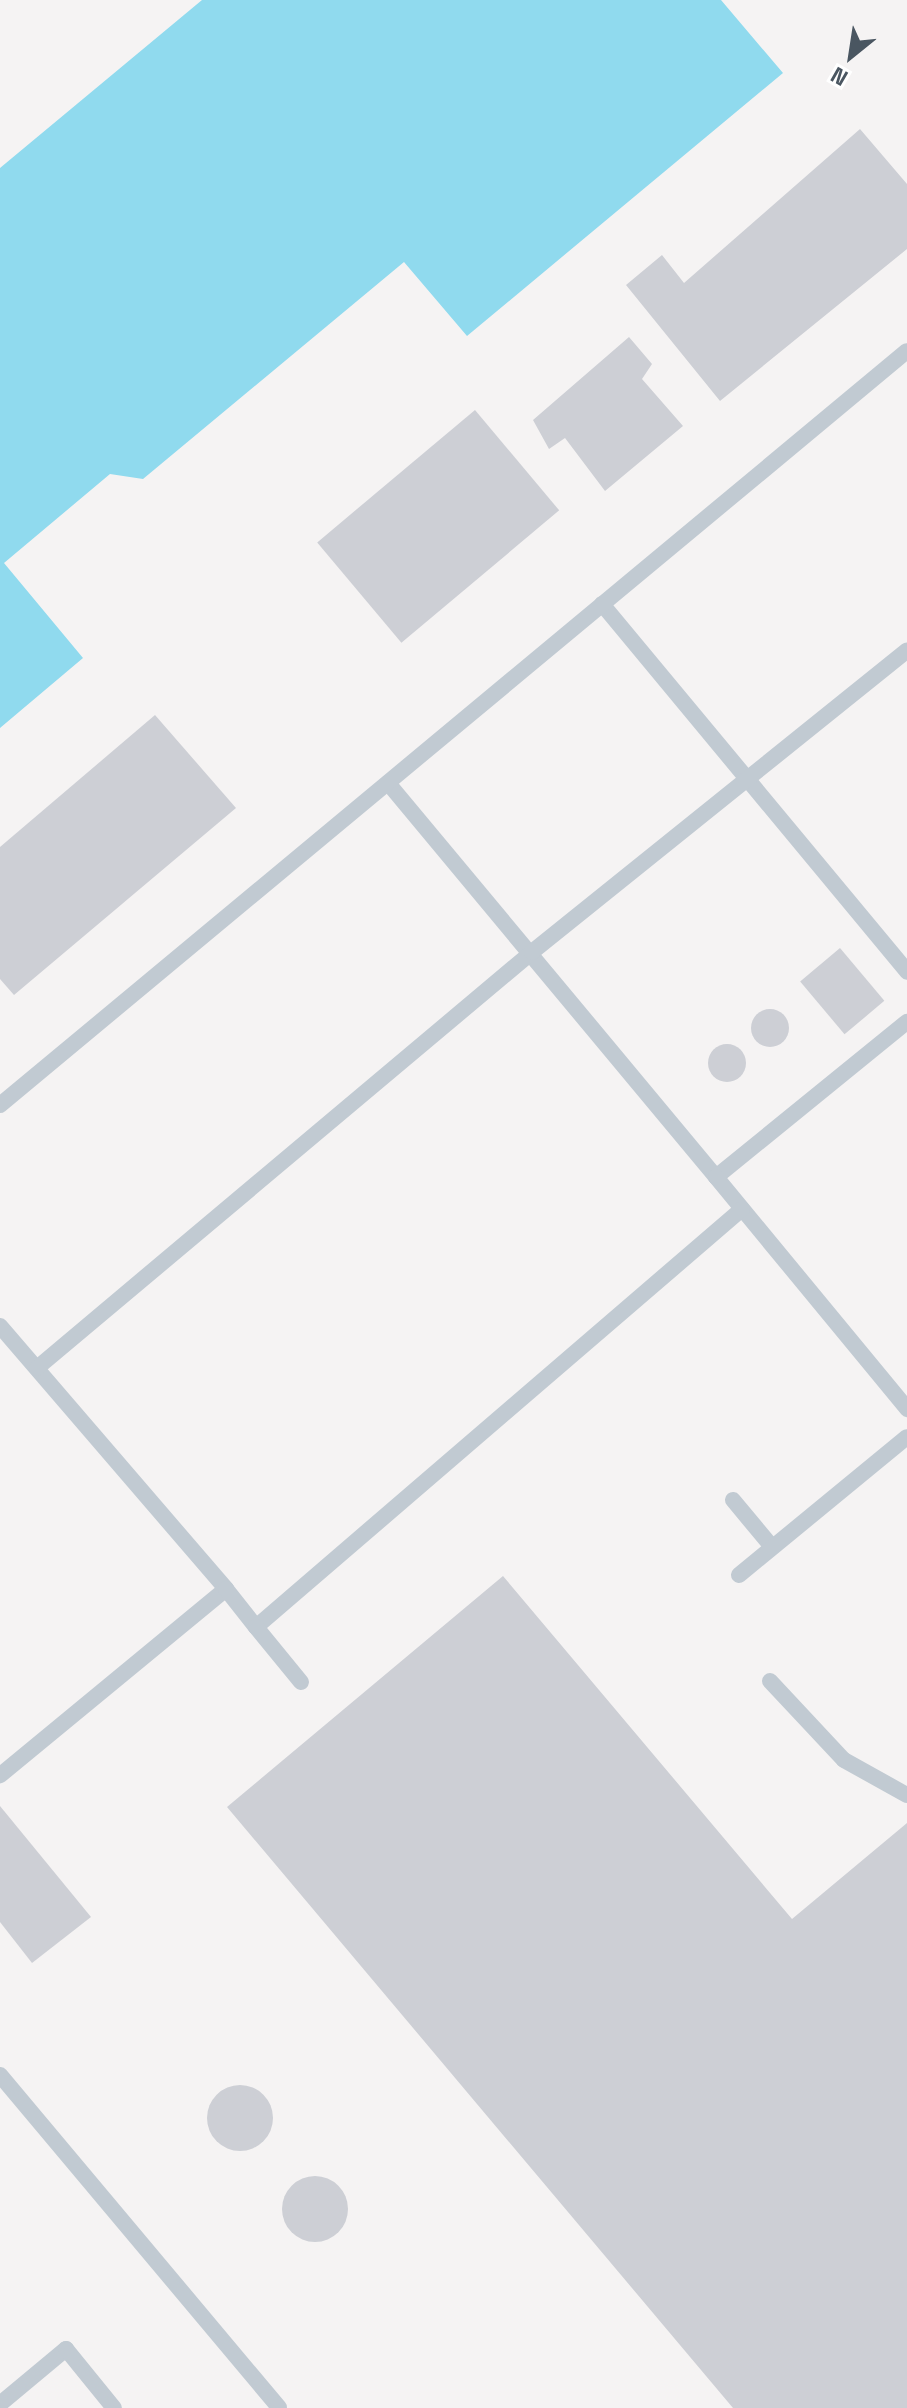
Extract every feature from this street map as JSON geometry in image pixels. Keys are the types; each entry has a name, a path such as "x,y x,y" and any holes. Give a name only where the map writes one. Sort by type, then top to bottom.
{"lane":[{"path":"0,1105 907,351"},
{"path":"602,604 907,972"},
{"path":"37,1368 532,952 907,650"},
{"path":"388,783 532,952 907,1409"},
{"path":"716,1177 907,1022"},
{"path":"256,1627 742,1209"},
{"path":"0,1326 226,1589 301,1682"},
{"path":"739,1575 907,1437"},
{"path":"733,1500 772,1547"},
{"path":"0,1775 226,1589"},
{"path":"770,1681 844,1760 907,1795"},
{"path":"0,2075 279,2408"},
{"path":"0,2404 66,2349 114,2408"}],"water":[{"path":"202,0 721,0 783,73 467,336 404,262 143,479 110,474 4,563 83,658 0,728 0,168"}],"building":[{"path":"860,129 907,184 907,249 720,401 626,285 662,255 684,283"},
{"path":"629,337 652,364 642,379 683,426 605,491 565,438 549,449 533,420"},
{"path":"475,410 559,510 401,643 317,542"},
{"path":"155,715 236,808 14,995 0,979 0,847"},
{"path":"840,948 884,1001 845,1034 800,981"},
{"path":"770,1009 784,1014 789,1028 784,1042 770,1047 756,1042 751,1028 756,1014"},
{"path":"727,1044 741,1049 746,1063 741,1077 727,1082 713,1077 708,1063 713,1049"},
{"path":"503,1576 792,1919 907,1823 907,2408 733,2408 227,1807"},
{"path":"0,1806 91,1917 32,1963 0,1922"},
{"path":"240,2085 253,2087 263,2095 271,2105 271,2131 263,2141 253,2149 240,2151 227,2149 217,2141 209,2131 207,2118 209,2105 217,2095 227,2087"},
{"path":"315,2176 328,2178 338,2186 346,2196 346,2222 338,2232 328,2240 315,2242 302,2240 292,2232 284,2222 282,2209 284,2196 292,2186 302,2178"}]}
